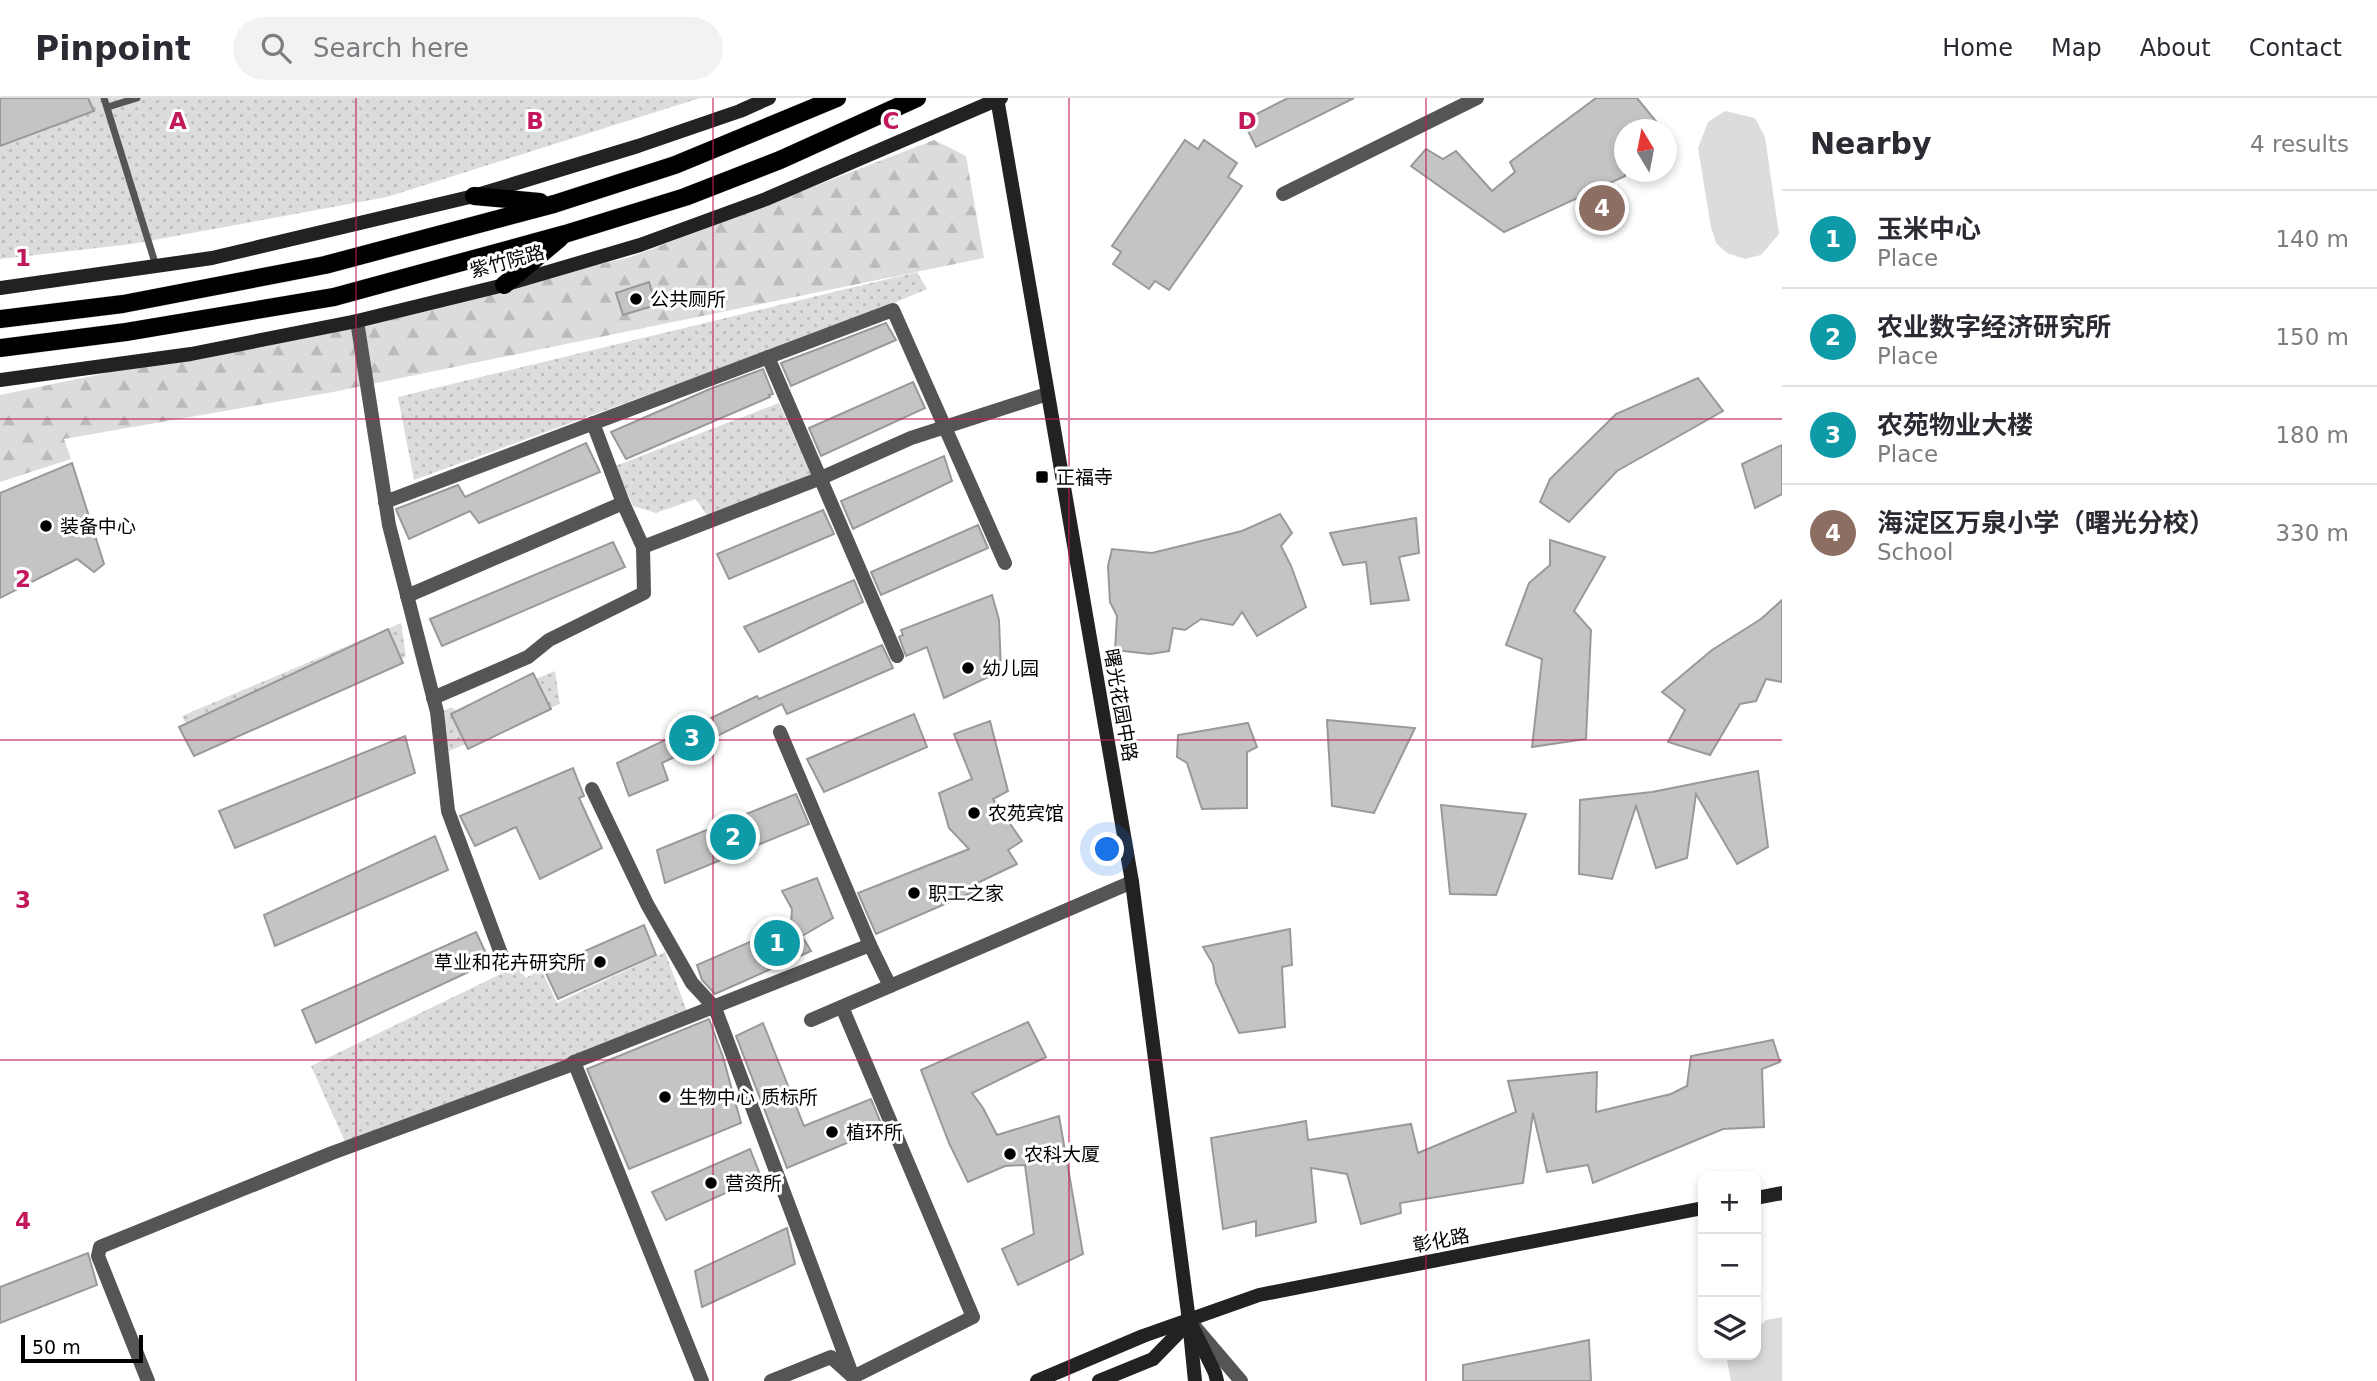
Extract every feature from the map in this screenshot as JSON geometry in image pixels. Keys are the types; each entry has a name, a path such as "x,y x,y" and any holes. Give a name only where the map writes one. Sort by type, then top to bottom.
{"main road":[{"path":"0,319 123,304 325,265 554,204 675,165 837,98"},
{"name":"紫竹院路","path":"0,348 126,332 334,297 565,234 685,197 780,160 917,98"},
{"path":"474,196 554,204"},
{"path":"504,285 565,234"}],"street":[{"path":"0,288 212,258 474,196 638,146 740,111 769,98"},
{"path":"1283,194 1477,98"},
{"name":"紫竹院路","path":"0,380 191,354 356,321 504,285 640,245 753,204 998,99"},
{"name":"曙光花园中路","path":"998,99 1132,882 1195,1381"},
{"path":"385,502 893,310 1005,563"},
{"path":"356,321 385,502 433,698 449,811 503,959"},
{"path":"768,357 897,656"},
{"path":"643,547 821,478 911,438 1047,394"},
{"path":"433,698 528,657 549,640 644,593 643,547 593,424"},
{"path":"407,596 623,503"},
{"path":"780,732 890,986"},
{"path":"592,789 647,904 692,983 715,1007 853,1377"},
{"path":"811,1020 1132,882"},
{"path":"148,1381 98,1256 100,1247 344,1149 555,1071 870,945"},
{"path":"842,1007 973,1318 853,1377"},
{"path":"574,1062 702,1381"},
{"path":"1761,1197 1782,1193"},
{"name":"彰化路","path":"1037,1381 1143,1336 1259,1295 1698,1209"},
{"path":"1189,1321 1217,1381"},
{"path":"1189,1321 1241,1381"},
{"name":"彰化路","path":"1099,1381 1153,1359 1189,1321"},
{"path":"771,1381 831,1357 853,1377"}],"lane":[{"path":"104,98 156,265"},
{"path":"108,107 137,98"}],"green space":[{"path":"0,98 700,98 387,197 132,244 0,259"},
{"path":"1725,111 1755,118 1765,137 1779,234 1761,255 1745,259 1727,253 1716,243 1698,148 1708,122"},
{"path":"934,140 966,156 984,258 333,392 64,439 71,459 0,482 0,395 357,321 631,257"},
{"path":"917,272 927,289 863,316 414,480 398,397"},
{"path":"779,403 811,474 707,516 696,499 656,513 633,506 615,466"},
{"path":"401,623 406,657 198,750 182,716"},
{"path":"555,671 560,704 449,751 438,715 451,707 457,711"},
{"path":"665,952 688,1014 345,1142 311,1066 517,966 526,978 541,969 557,1003"},
{"path":"1782,1317 1782,1381 1731,1381 1727,1360 1761,1360 1761,1324 1766,1320"}],"building":[{"path":"0,98 88,98 94,111 0,146"},
{"path":"1288,98 1354,98 1256,147 1243,121"},
{"path":"1596,98 1637,98 1654,119 1614,119 1614,181 1504,232 1411,166 1426,149 1443,159 1456,151 1492,191 1515,172 1510,162"},
{"path":"1185,140 1198,149 1204,140 1237,163 1228,177 1242,186 1169,290 1155,281 1149,289 1113,264 1121,252 1112,246"},
{"name":"公共厕所","path":"649,282 656,305 623,315 616,293"},
{"path":"886,323 896,340 791,386 781,363"},
{"path":"763,369 773,394 769,395 770,397 626,459 611,432 710,389"},
{"path":"1698,378 1723,411 1617,471 1569,522 1540,502 1550,479 1616,414"},
{"path":"913,382 925,408 821,456 809,428"},
{"path":"586,443 600,472 479,523 470,511 409,539 396,509 458,485 465,497"},
{"path":"1782,445 1782,494 1755,508 1742,464"},
{"path":"944,456 952,481 853,529 841,501"},
{"name":"装备中心","path":"72,463 104,564 94,572 77,559 0,598 0,493"},
{"path":"823,510 834,534 729,579 717,554"},
{"path":"1280,514 1292,533 1281,546 1306,607 1257,636 1242,612 1233,625 1201,619 1185,630 1173,628 1169,651 1150,654 1115,650 1117,616 1110,602 1108,566 1112,549 1152,553 1242,531"},
{"path":"1416,518 1419,553 1399,557 1409,600 1371,604 1366,562 1343,565 1330,533"},
{"path":"978,525 988,548 881,595 871,572"},
{"path":"1550,540 1605,557 1574,611 1591,630 1586,739 1532,747 1542,659 1506,645 1529,583 1550,565"},
{"path":"613,542 625,567 442,646 430,619"},
{"path":"854,580 863,602 759,652 744,627"},
{"path":"992,595 999,620 1001,671 944,698 927,647 906,656 899,637 903,635 901,630"},
{"path":"1782,600 1782,682 1766,679 1756,701 1740,704 1710,755 1668,742 1685,710 1662,692 1712,650 1761,619"},
{"path":"388,629 403,663 194,756 179,727"},
{"path":"882,645 893,668 787,714 782,704 662,763 668,780 629,796 617,763 757,696 759,699"},
{"path":"533,673 551,709 468,749 451,714"},
{"path":"914,714 927,747 824,792 807,759"},
{"path":"1327,720 1415,728 1374,813 1332,806"},
{"path":"990,721 1008,791 993,799 1022,841 1008,850 1017,864 971,886 973,892 876,934 858,893 969,849 949,828 939,793 972,779 954,734"},
{"path":"1248,723 1257,747 1247,752 1247,808 1202,809 1187,763 1177,757 1178,735"},
{"path":"405,736 415,773 235,848 219,811"},
{"path":"573,768 584,796 579,798 602,848 540,879 516,827 475,846 460,816"},
{"path":"1758,771 1768,847 1737,864 1696,794 1687,858 1656,868 1636,806 1612,879 1579,874 1580,800 1652,792"},
{"path":"796,794 809,824 665,883 657,850"},
{"path":"1441,805 1526,814 1496,895 1450,894"},
{"path":"435,836 448,870 275,946 264,915"},
{"path":"817,878 833,918 802,936 811,951 715,994 702,980 697,965 791,924 792,909 782,891"},
{"name":"草业和花卉研究所","path":"644,925 656,955 558,999 544,969"},
{"path":"1290,929 1292,965 1282,967 1285,1027 1239,1033 1216,983 1213,964 1203,947"},
{"path":"476,932 490,962 316,1043 302,1010"},
{"name":"生物中心 质标所","path":"709,1019 723,1057 741,1123 629,1169 587,1069"},
{"name":"农科大厦","path":"1028,1022 1046,1057 972,1093 997,1135 1059,1116 1083,1254 1018,1285 1002,1249 1034,1234 1025,1165 1005,1166 968,1182 949,1143 921,1070"},
{"path":"763,1023 804,1126 871,1099 883,1128 787,1168 736,1036"},
{"path":"1773,1040 1780,1062 1762,1069 1764,1127 1723,1129 1593,1183 1588,1165 1547,1172 1533,1113 1523,1183 1400,1203 1401,1213 1361,1224 1347,1174 1311,1168 1316,1222 1256,1236 1256,1221 1223,1229 1211,1138 1306,1121 1308,1140 1411,1124 1418,1153 1516,1112 1508,1081 1597,1072 1596,1112 1671,1094 1687,1086 1691,1056"},
{"name":"营资所","path":"750,1149 761,1177 666,1220 652,1192"},
{"path":"787,1228 795,1264 702,1307 695,1271"},
{"path":"88,1253 97,1285 0,1323 0,1287"},
{"path":"1589,1340 1591,1381 1463,1381 1463,1365"}],"place":[{"name":"海淀区万泉小学（曙光分校）","path":"1602,208"},
{"name":"公共厕所","path":"636,299"},
{"name":"正福寺","path":"1042,477"},
{"name":"装备中心","path":"46,526"},
{"name":"幼儿园","path":"968,668"},
{"name":"农苑物业大楼","path":"692,738"},
{"name":"农苑宾馆","path":"974,813"},
{"name":"农业数字经济研究所","path":"733,837"},
{"name":"职工之家","path":"914,893"},
{"name":"玉米中心","path":"777,943"},
{"name":"草业和花卉研究所","path":"600,962"},
{"name":"生物中心 质标所","path":"665,1097"},
{"name":"植环所","path":"832,1132"},
{"name":"农科大厦","path":"1010,1154"},
{"name":"营资所","path":"711,1183"}]}
